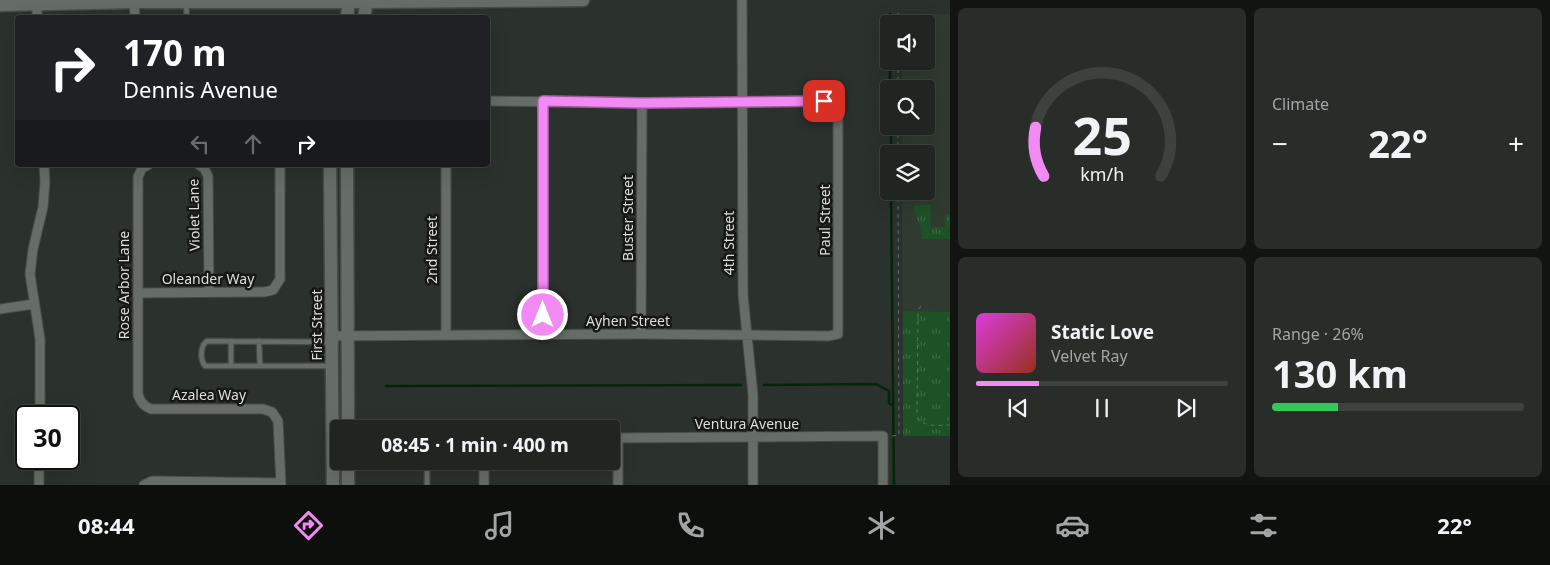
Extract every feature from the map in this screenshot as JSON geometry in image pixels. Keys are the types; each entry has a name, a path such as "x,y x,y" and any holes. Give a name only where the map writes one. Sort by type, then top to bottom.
{"main road":[{"path":"0,5 37,11 134,2 583,0"},
{"path":"347,15 349,1"},
{"path":"365,15 367,1"},
{"name":"First Street","path":"330,167 333,485"},
{"path":"347,167 348,420"},
{"path":"348,470 348,485"}],"street":[{"name":"4th Street","path":"742,0 743,295 753,395 753,485"},
{"path":"134,2 135,15"},
{"path":"490,101 742,103"},
{"path":"543,101 544,335"},
{"name":"Paul Street","path":"742,103 824,101 834,103 838,108 838,334 835,336"},
{"name":"Buster Street","path":"641,334 642,103"},
{"path":"40,405 40,348 30,274 33,249 43,207 44,167"},
{"name":"Rose Arbor Lane","path":"141,402 138,396 138,177 145,167"},
{"name":"Violet Lane","path":"203,167 208,176 209,292"},
{"name":"Oleander Way","path":"138,292 264,292 274,290 280,279 280,167"},
{"name":"2nd Street","path":"446,167 446,335"},
{"path":"0,309 34,304"},
{"name":"Ayhen Street","path":"332,339 347,336 446,335 641,334 835,336"},
{"name":"Azalea Way","path":"141,402 151,409 263,409 272,412 276,416 279,425 281,484"},
{"name":"Ventura Avenue","path":"620,438 883,436 883,485"},
{"path":"39,470 39,485"},
{"path":"484,470 484,485"},
{"path":"617,470 618,485"},
{"path":"144,485 152,481 281,484"}],"lane":[{"path":"186,2 187,15"},
{"path":"332,339 206,341 202,348 205,366 332,366"},
{"path":"231,341 231,366"},
{"path":"259,341 260,366"},
{"path":"427,470 427,485"}],"path":[{"path":"898,200 899,436"},
{"path":"921,306 918,310 917,417 921,422 928,425 950,425"}],"shaded area":[{"path":"950,14 950,436 903,436 902,200 935,200 935,145 902,145 902,135 935,135 935,80 902,80 902,70 935,70 935,15 902,15"}],"green space":[{"path":"914,205 931,205 930,227 945,227 945,214 950,214 950,239 922,239"},
{"path":"903,311 950,312 950,436 903,436"}],"waterway":[{"path":"890,70 890,80"},
{"path":"891,135 891,145"},
{"path":"891,200 894,485"},
{"path":"764,385 876,384 889,391 889,403 893,406"},
{"path":"386,386 741,385"}],"route":[{"path":"543,315 543,101 642,103 824,101"}]}
